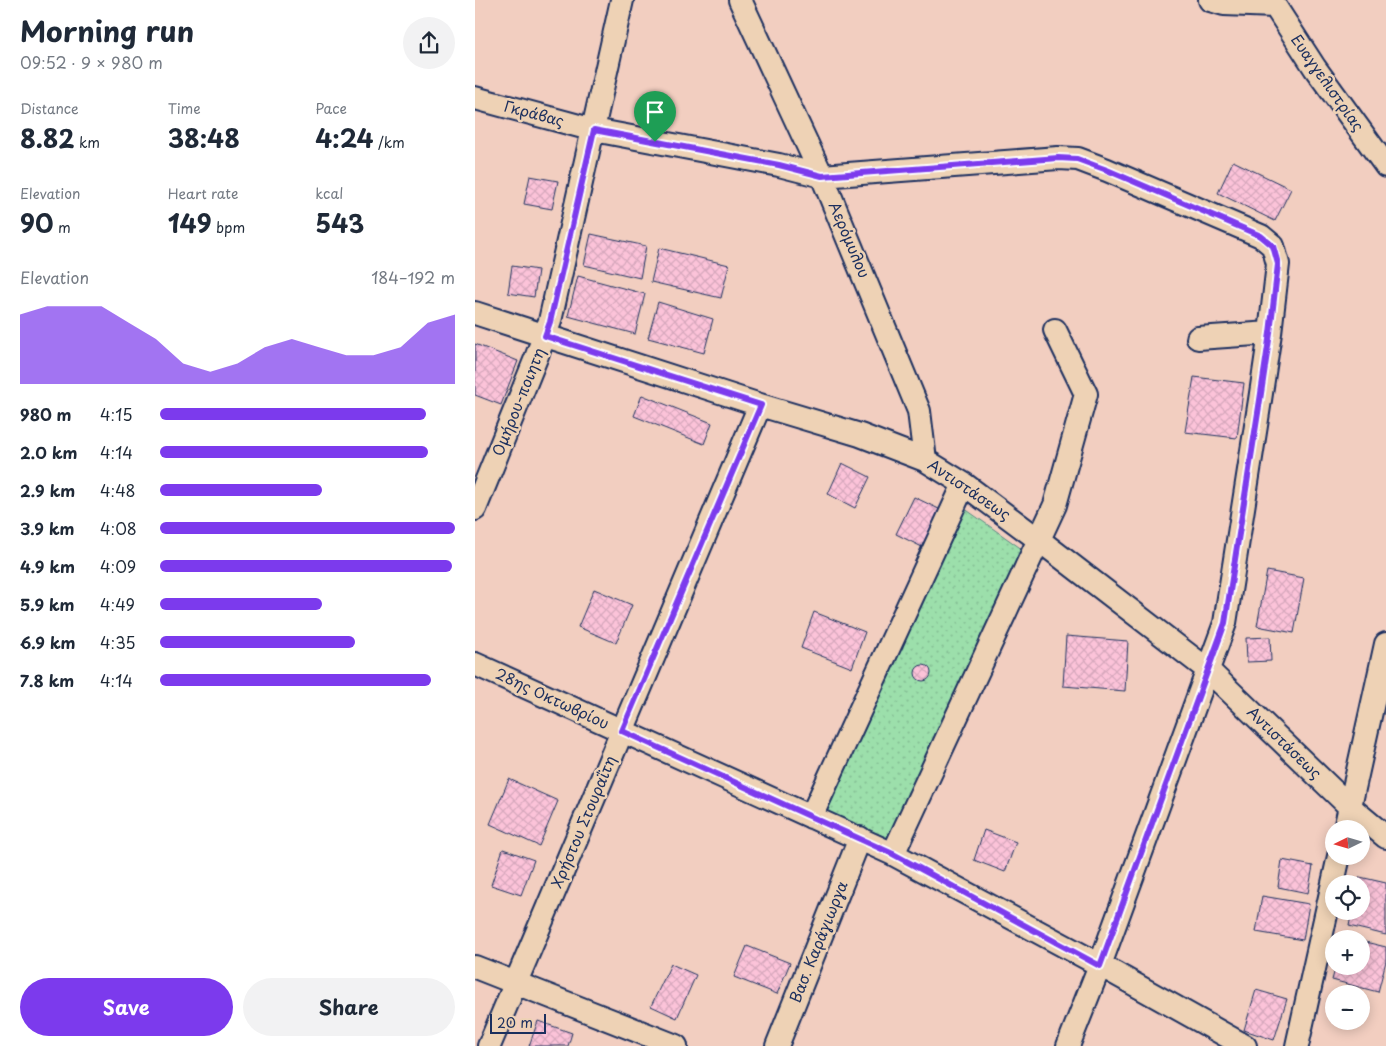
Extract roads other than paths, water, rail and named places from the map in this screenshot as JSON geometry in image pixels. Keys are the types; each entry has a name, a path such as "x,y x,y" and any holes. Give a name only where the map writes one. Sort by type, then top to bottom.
{"street":[{"name":"Ομήρου-ποιητη","path":"475,509 550,322 622,0"},
{"name":"Αερόμυλου","path":"740,0 822,176 919,411 925,460"},
{"path":"1210,0 1224,4 1273,3"},
{"name":"Ευαγγελιστρίας","path":"1273,3 1315,68 1386,166"},
{"name":"Γκράβας","path":"475,98 594,130 779,165 822,176 1058,158 1077,159 1261,236 1273,246 1278,264 1270,333"},
{"name":"Αντιστάσεως","path":"475,313 860,435 925,460 964,484 1208,670 1350,806 1386,837"},
{"path":"893,854 1055,504 1086,394 1055,330"},
{"path":"1068,1046 1100,966 1225,623 1270,333 1198,338"},
{"name":"Χρήστου Στουραΐτη","path":"489,1046 761,405"},
{"path":"811,817 964,484"},
{"path":"1347,820 1386,644"},
{"name":"28ης Οκτωβρίου","path":"475,664 893,854 1245,1046"},
{"name":"Βασ. Καράγιωργα","path":"777,1046 860,838"},
{"path":"1297,1046 1337,865"},
{"path":"475,967 676,1046"}]}
